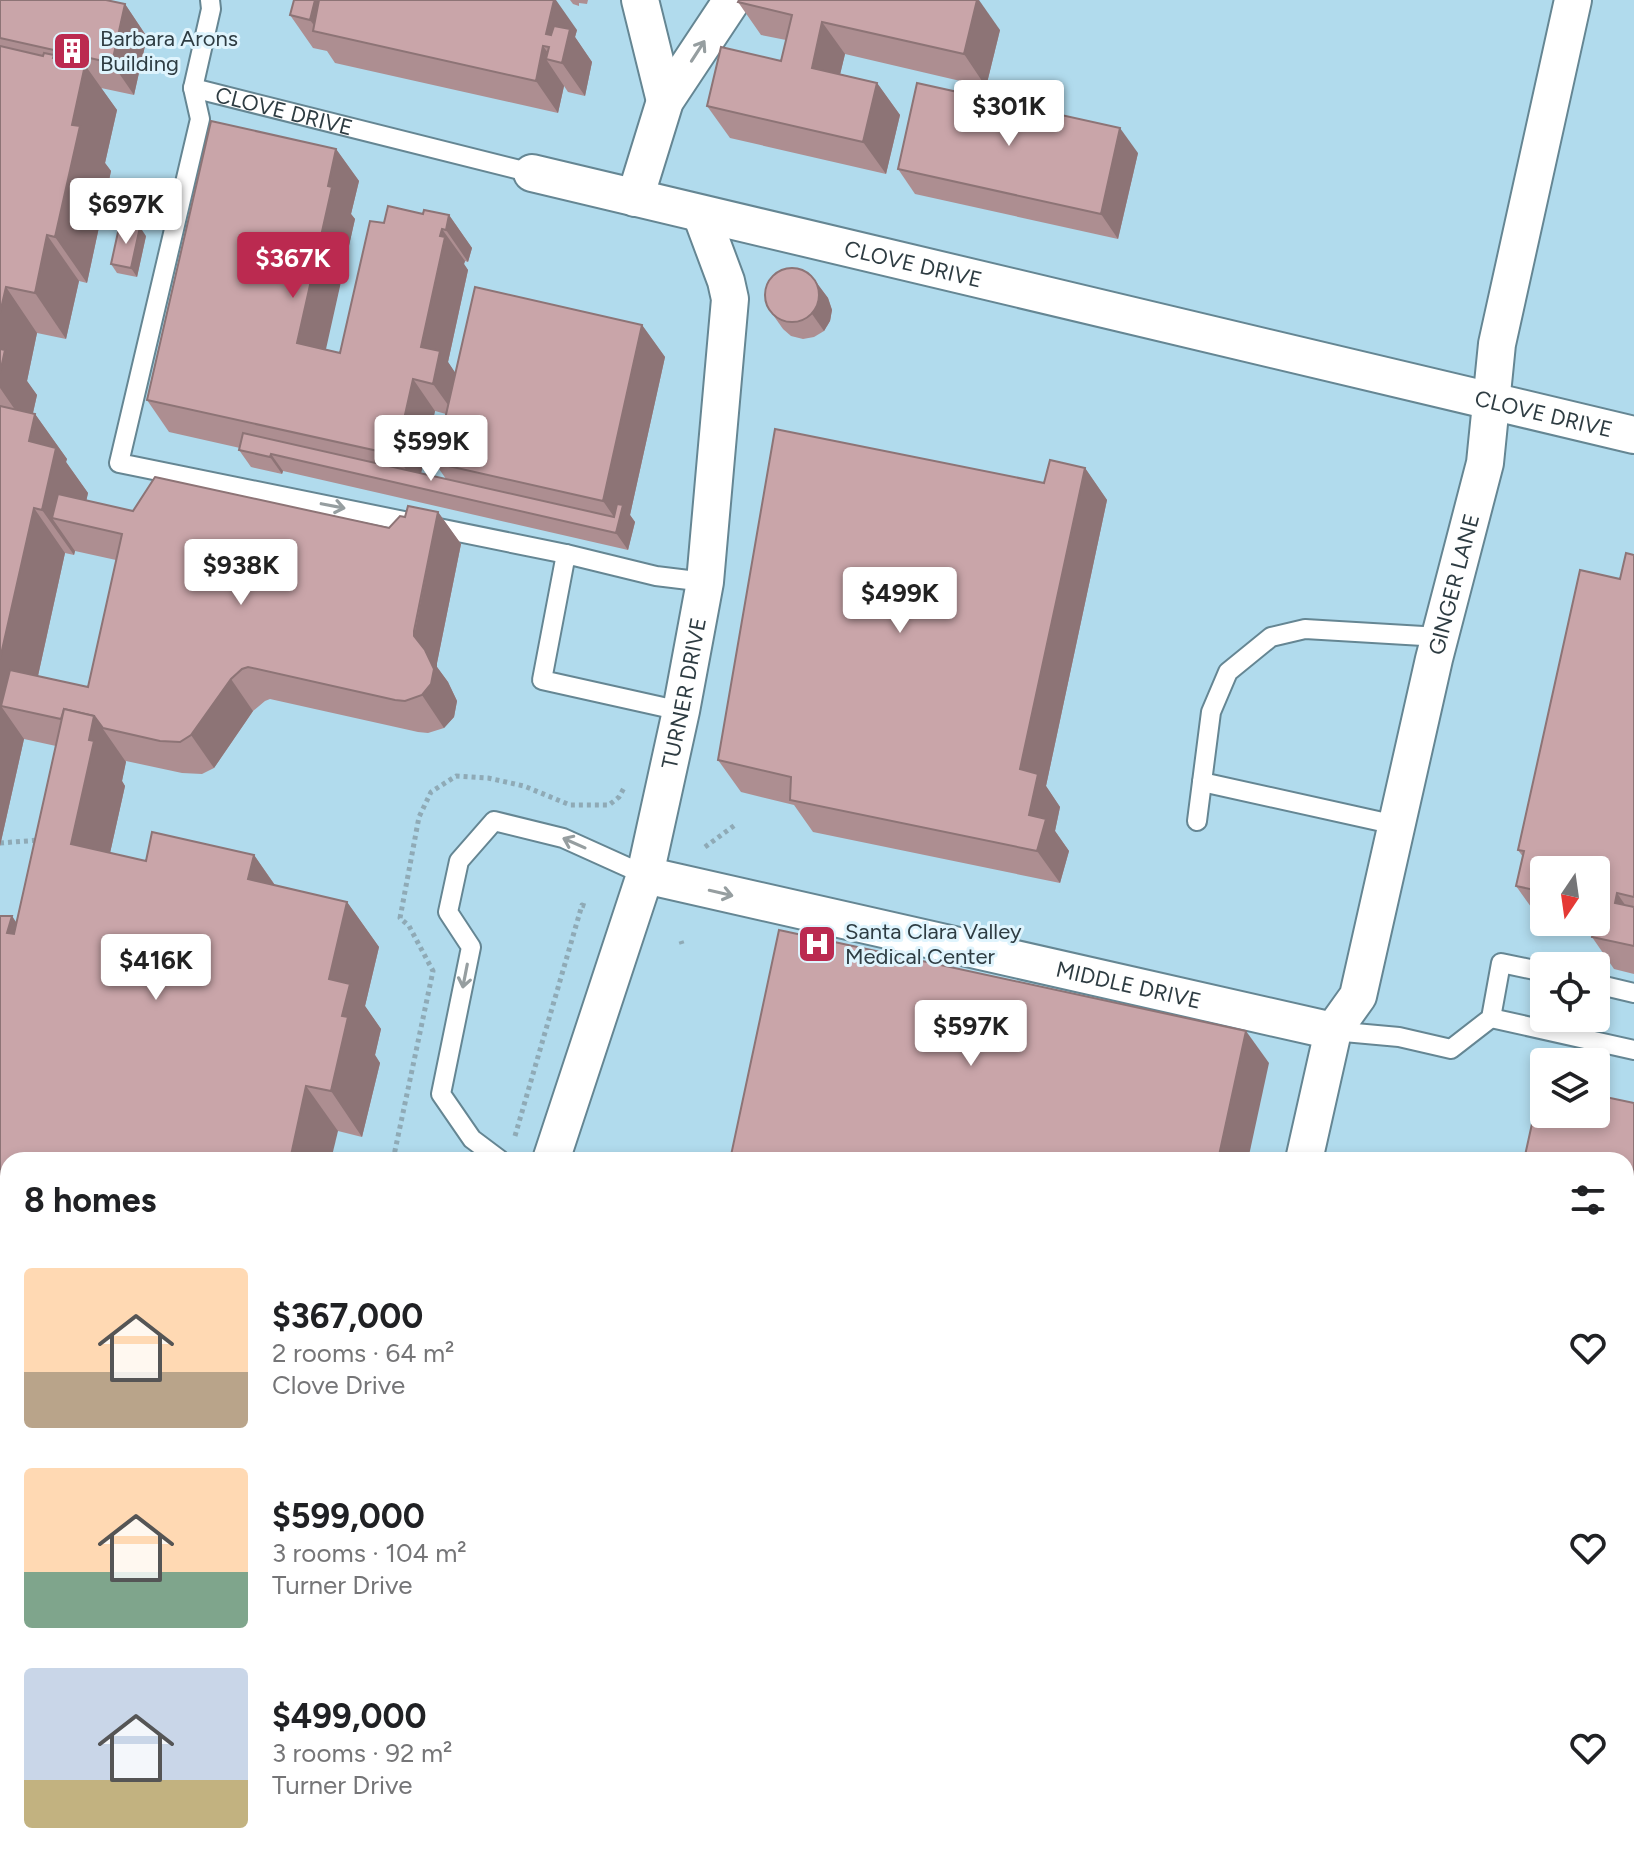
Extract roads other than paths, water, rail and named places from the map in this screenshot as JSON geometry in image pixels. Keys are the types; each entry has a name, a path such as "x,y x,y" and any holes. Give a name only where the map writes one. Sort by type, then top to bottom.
{"street":[{"path":"640,0 665,101"},
{"path":"635,198 665,101 732,0"},
{"name":"GINGER LANE","path":"1306,1152 1333,1031 1358,996 1440,637 1485,463 1497,344 1573,0"},
{"name":"CLOVE DRIVE","path":"532,173 1634,435"},
{"name":"TURNER DRIVE","path":"554,1152 645,875 705,582 730,299 701,214"},
{"name":"MIDDLE DRIVE","path":"645,875 1177,1008 1333,1031"}],"lane":[{"path":"210,0 211,9 193,88 200,119 119,463 566,554 656,576 705,582"},
{"name":"CLOVE DRIVE","path":"193,88 532,173"},
{"path":"566,554 542,680 681,711"},
{"path":"1197,821 1211,712 1228,672 1271,637 1305,629 1440,637"},
{"path":"1202,782 1396,825"},
{"path":"501,1152 472,1139 441,1094 471,947 448,912 459,861 494,821 563,838 645,875"},
{"path":"1333,1031 1399,1037 1451,1049 1491,1018 1501,963 1530,969"},
{"path":"1610,987 1634,993"},
{"path":"1491,1018 1634,1050"}],"place":[{"name":"Barbara Arons Building","path":"72,51"},
{"name":"Santa Clara Valley Medical Center","path":"817,944"}]}
